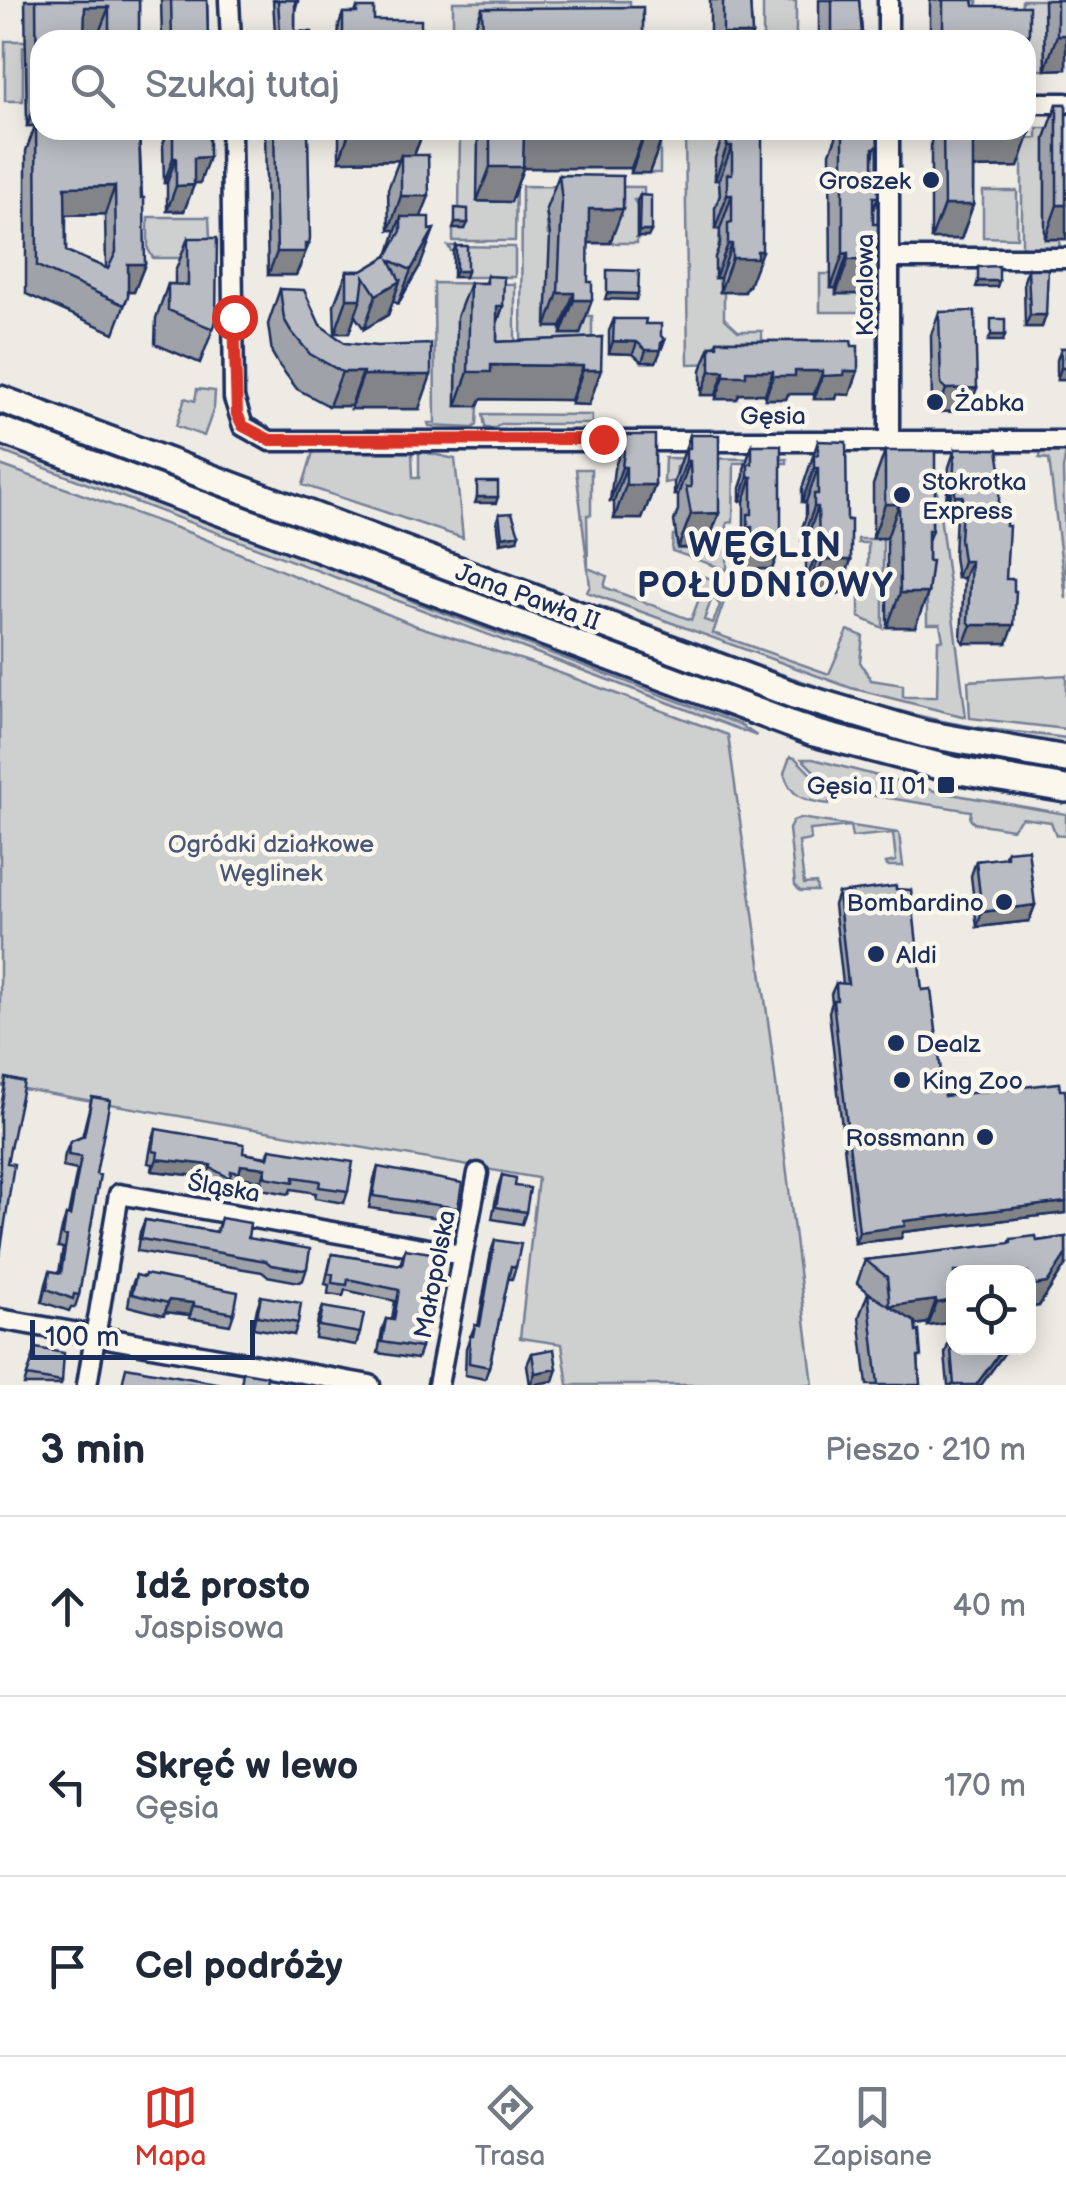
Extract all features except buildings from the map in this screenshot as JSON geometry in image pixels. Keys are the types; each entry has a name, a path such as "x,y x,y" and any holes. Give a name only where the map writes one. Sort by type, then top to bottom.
{"main road":[{"name":"Jana Pawła II","path":"0,399 811,701 926,734 1066,759"},
{"name":"Jana Pawła II","path":"0,430 786,724 915,761 1066,789"}],"street":[{"path":"229,0 230,30"},
{"path":"888,0 888,30"},
{"path":"1036,103 1066,103"},
{"name":"Gęsia","path":"232,140 234,398 243,426 270,440 1066,441"},
{"name":"Koralowa","path":"889,140 890,440"},
{"path":"890,258 1066,258"},
{"name":"Małopolska","path":"438,1385 478,1173"},
{"name":"Śląska","path":"95,1336 118,1194 462,1255"},
{"path":"0,1319 370,1385"},
{"path":"88,1385 95,1336"}],"green space":[{"path":"961,0 977,0 978,11 1021,11 1022,0 1044,0 1045,70 1036,70 1036,30 961,30"},
{"path":"630,1 630,30 453,30 453,2"},
{"path":"763,1 796,1 796,30 763,30"},
{"path":"5,41 30,41 30,47 23,47 23,101 5,101"},
{"path":"1037,128 1065,128 1045,138 1045,238 1059,238 1060,253 1022,253 1022,140 1037,138"},
{"path":"460,140 616,140 478,178 478,201 510,201 516,178 515,241 453,241 453,229 465,229 459,214"},
{"path":"650,140 660,140 660,173 649,173"},
{"path":"685,140 731,140 715,179 719,180 720,208 715,229 720,229 716,278 720,278 720,292 724,292 724,318 738,331 762,331 762,342 722,363 688,364"},
{"path":"849,140 878,140 878,304 872,312 820,312 820,274 836,274 831,278 831,287 836,288 836,294"},
{"path":"522,186 644,187 644,199 634,200 637,243 610,243 610,210 546,210 548,235 553,235 552,304 546,304 546,327 561,327 561,333 580,316 592,316 592,349 521,348"},
{"path":"983,191 1017,191 1017,238 983,237"},
{"path":"148,217 209,217 211,258 153,258 148,249"},
{"path":"448,246 515,247 515,277 465,277 465,252 451,251"},
{"path":"434,283 515,284 515,348 456,381 456,405 478,406 477,425 473,428 428,423 435,423"},
{"path":"197,389 215,391 214,408 204,436 176,426 185,398 195,401"},
{"path":"483,414 592,415 592,424 501,424 485,428"},
{"path":"0,439 358,573 412,601 739,724 757,736 0,451"},
{"path":"76,445 145,464 770,699 776,708"},
{"path":"419,451 455,459 463,538 303,485 313,452 412,452 413,478 419,478"},
{"path":"1042,452 1066,452 1066,599 1049,459 1039,458"},
{"path":"932,453 966,717 851,688 587,592 590,586 576,469 591,469 588,568 607,576 604,587 691,620 699,599 693,596 700,575 718,581 704,620 713,623 720,605 715,599 724,602 713,633 829,674 848,630 863,636 860,662 871,680 903,685 903,697 937,697 938,640 943,640 940,624 927,624 926,479"},
{"path":"665,458 787,459 787,463 734,463 733,522 727,523 727,570 672,551 673,535 677,549 712,549 712,468 677,467 676,481 664,483"},
{"name":"Ogródki działkowe Węglinek","path":"0,465 190,533 414,625 538,665 728,735 813,1385 568,1385 562,1344 520,1338 538,1178 0,1085"},
{"path":"858,539 883,539 883,628 859,617 859,597 868,596 868,543 858,543"},
{"path":"600,606 763,667 887,707 963,725 1066,738 1066,751 1020,745 842,703 603,614"},
{"path":"1066,675 1066,729 970,718 968,681"},
{"path":"790,757 831,795 829,804 806,799 790,788 784,773"},
{"path":"802,759 939,792 1066,814 1066,836 1056,835 1051,822 1022,818 1012,829 974,823 971,811 832,789"},
{"path":"800,818 899,833 903,866 886,863 896,861 893,833 852,837 850,826 810,830 811,840 799,842 804,884 816,883 817,891 800,891 795,885 789,829"}],"place":[{"name":"Groszek","path":"931,180"},
{"name":"Żabka","path":"935,402"},
{"name":"Stokrotka Express","path":"902,495"},
{"name":"Gęsia II 01","path":"946,785"},
{"name":"Bombardino","path":"1004,902"},
{"name":"Aldi","path":"876,954"},
{"name":"Dealz","path":"896,1043"},
{"name":"King Zoo","path":"902,1080"},
{"name":"Rossmann","path":"985,1137"}],"district":[{"name":"WĘGLIN POŁUDNIOWY","path":"766,565"}],"route":[{"path":"234,317 237,414 243,426 270,440 603,439"}]}
